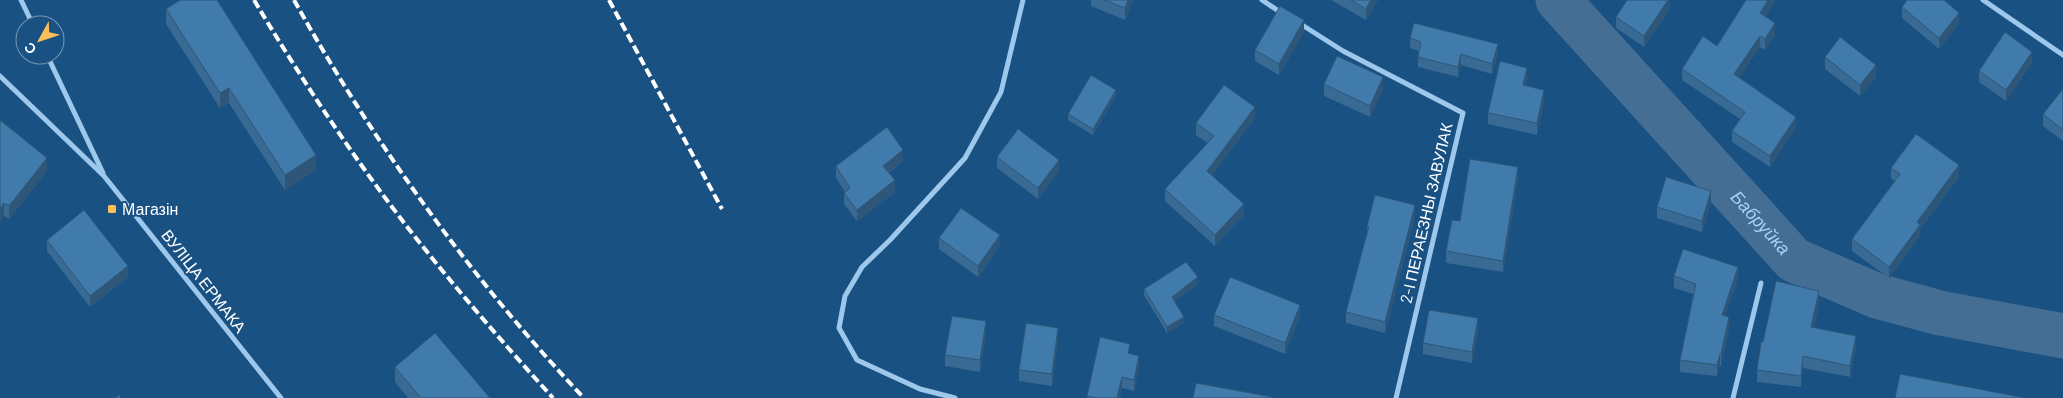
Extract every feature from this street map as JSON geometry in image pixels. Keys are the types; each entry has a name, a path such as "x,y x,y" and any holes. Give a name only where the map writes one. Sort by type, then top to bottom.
{"street":[{"path":"21,0 28,15"},
{"path":"955,398 920,389 857,360 839,328 845,296 862,267 890,240 965,158 1001,92 1023,0"},
{"path":"1262,0 1286,15"},
{"path":"1984,0 2063,55"},
{"name":"2-І ПЕРАЕЗНЫ ЗАВУЛАК","path":"1294,20 1342,51 1463,113 1396,398"},
{"path":"52,65 104,176"},
{"name":"ВУЛІЦА ЕРМАКА","path":"0,76 104,176 281,398"},
{"path":"1733,398 1761,283"}],"building":[{"path":"180,0 217,0 316,155 285,175 229,88 220,93 166,9"},
{"path":"1104,0 1128,0 1125,8"},
{"path":"1351,0 1371,0 1366,9"},
{"path":"1627,0 1668,0 1644,36 1616,17"},
{"path":"1746,0 1768,0 1760,13 1775,23 1765,39 1760,36 1734,74 1796,117 1770,156 1732,131 1745,112 1682,69 1703,36 1717,46"},
{"path":"1907,0 1944,0 1959,13 1939,38 1902,7"},
{"path":"1280,6 1304,20 1279,64 1255,50"},
{"path":"1414,23 1498,44 1492,64 1461,54 1458,67 1418,57 1421,42 1410,38"},
{"path":"2005,32 2032,52 2006,90 1979,71"},
{"path":"1840,37 1876,65 1860,85 1825,57"},
{"path":"1337,56 1383,77 1370,106 1324,84"},
{"path":"1500,61 1527,68 1523,85 1544,90 1537,123 1488,113"},
{"path":"1091,75 1116,90 1093,129 1068,114"},
{"path":"1224,85 1255,107 1207,171 1244,204 1215,235 1165,189 1214,136 1196,123"},
{"path":"2063,89 2063,130 2043,114"},
{"path":"0,120 47,158 9,206 4,203 0,209"},
{"path":"887,127 903,150 883,166 895,180 857,210 844,193 850,188 836,166"},
{"path":"1018,129 1059,160 1038,188 997,157"},
{"path":"1916,134 1959,165 1917,222 1920,225 1889,267 1852,239 1900,174 1891,168"},
{"path":"1470,159 1518,167 1503,261 1446,251 1452,220 1460,221"},
{"path":"1666,177 1711,191 1702,221 1657,207"},
{"path":"1375,195 1415,205 1385,322 1346,312 1369,226 1367,226"},
{"path":"961,208 1000,235 978,266 939,238"},
{"path":"84,210 128,266 90,296 47,240"},
{"path":"1683,249 1738,267 1722,315 1729,317 1717,365 1680,360 1696,284 1674,276"},
{"path":"1186,262 1198,277 1172,297 1184,317 1167,327 1144,289"},
{"path":"1230,277 1300,305 1285,343 1214,315"},
{"path":"1776,281 1819,291 1811,327 1856,336 1850,366 1803,356 1801,376 1757,370 1761,342 1763,342"},
{"path":"1429,310 1478,318 1472,352 1423,343"},
{"path":"952,316 986,321 980,360 945,355"},
{"path":"1026,323 1058,328 1052,374 1019,370"},
{"path":"435,333 490,398 421,398 395,367"},
{"path":"1100,337 1130,344 1128,353 1139,356 1134,380 1122,377 1117,398 1087,396"},
{"path":"1900,374 2026,398 1895,398"},
{"path":"1196,383 1272,397 1272,398 1193,398"}],"waterway":[{"name":"Бабруйка","path":"1558,0 1794,260 1877,296 1940,313 2063,336"}],"railway":[{"path":"254,0 329,119 391,205 463,296 553,398"},
{"path":"294,0 357,105 427,208 503,306 584,398"},
{"path":"609,0 722,209"}],"place":[{"name":"Магазін","path":"112,209"}]}
